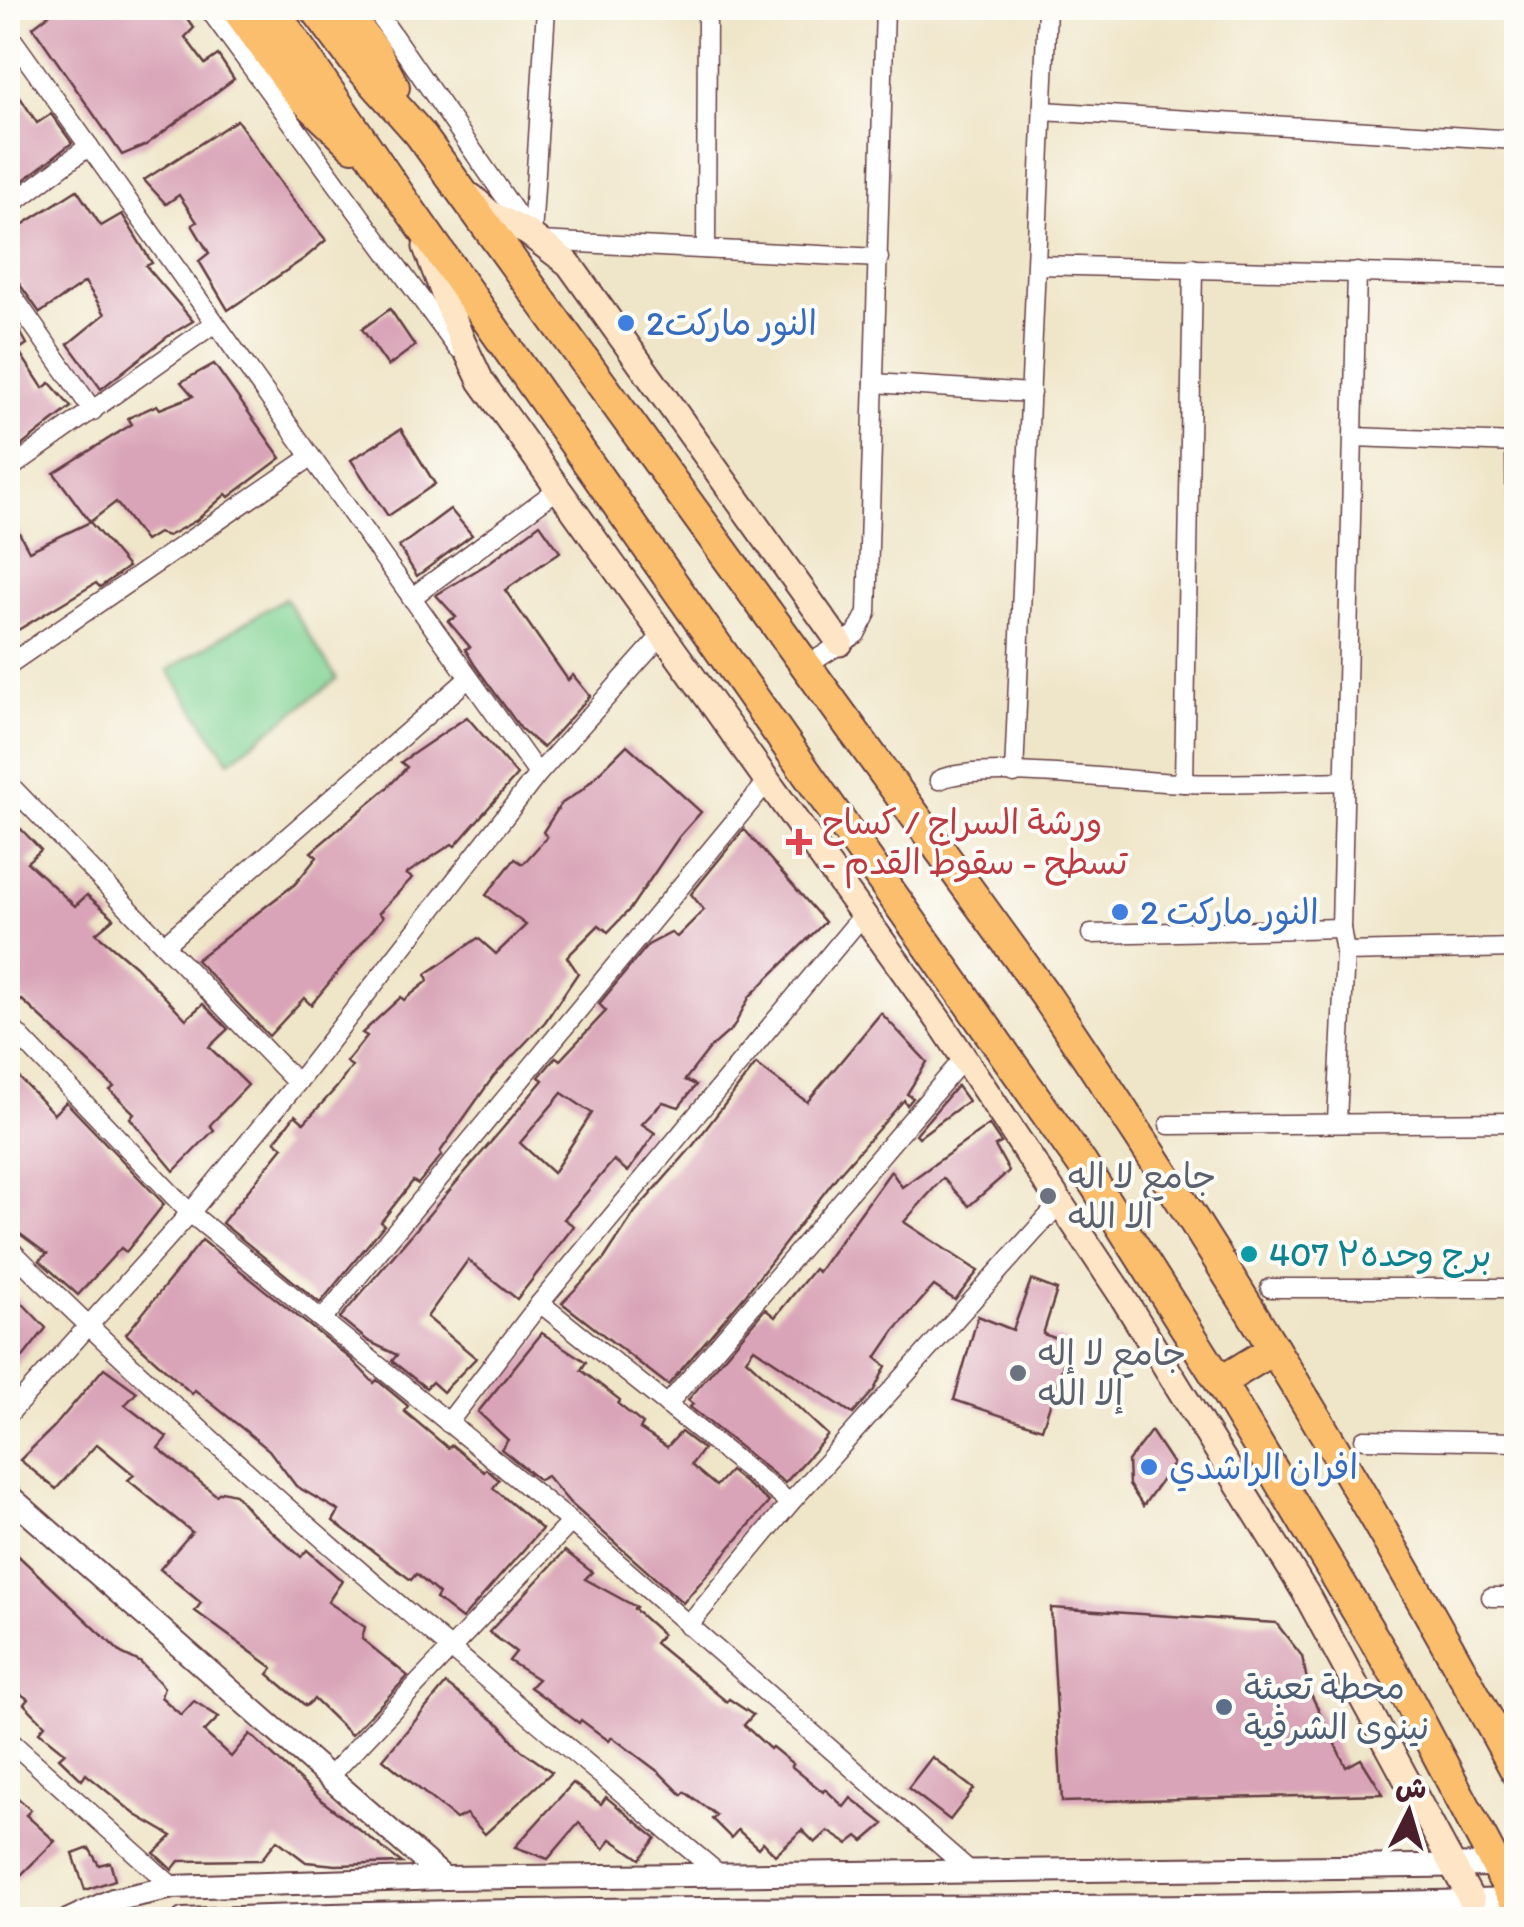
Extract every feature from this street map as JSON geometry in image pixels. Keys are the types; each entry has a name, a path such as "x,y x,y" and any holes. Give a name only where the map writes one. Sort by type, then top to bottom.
{"highway":[{"path":"236,8 314,112 377,162"},
{"path":"272,8 398,194 1082,1164 1220,1382 1396,1676 1516,1901"},
{"path":"314,8 352,59 419,133 1046,996 1135,1126 1274,1349 1448,1643 1516,1771"},
{"path":"342,8 374,50 419,133"},
{"path":"1220,1382 1274,1349"}],"main road":[{"path":"440,162 491,214 535,238 569,264 840,643"},
{"path":"398,194 420,234 481,381 964,1058 1122,1296 1305,1592 1472,1901"}],"street":[{"path":"208,8 481,381"},
{"path":"374,8 535,238"},
{"path":"535,238 546,8"},
{"path":"706,249 708,8"},
{"path":"806,666 862,628 867,613 884,8"},
{"path":"1014,774 1047,8"},
{"path":"8,33 538,774"},
{"path":"1043,111 1516,140"},
{"path":"8,207 89,146"},
{"path":"535,238 879,258"},
{"path":"1037,265 1516,276"},
{"path":"1184,784 1193,268"},
{"path":"1337,1121 1345,952 1342,928 1357,272"},
{"path":"8,289 93,412"},
{"path":"8,470 215,324"},
{"path":"874,382 1031,393"},
{"path":"1354,437 1516,443 1516,570"},
{"path":"8,666 311,457"},
{"path":"411,598 558,489"},
{"path":"8,1414 190,1213 297,1084 538,774 662,636"},
{"path":"164,945 469,678"},
{"path":"939,780 950,774 1014,774 1184,784 1345,781"},
{"path":"322,1320 767,782"},
{"path":"8,783 297,1084"},
{"path":"448,1423 540,1304 863,915"},
{"path":"1091,934 1342,928"},
{"path":"1345,952 1516,948"},
{"path":"8,1024 190,1213 571,1522 970,1871"},
{"path":"668,1405 964,1058"},
{"path":"1168,1125 1516,1122"},
{"path":"688,1626 790,1503 1060,1203"},
{"path":"8,1246 88,1327 450,1650 718,1874"},
{"path":"1270,1288 1516,1288"},
{"path":"540,1304 790,1503"},
{"path":"1364,1439 1516,1442"},
{"path":"8,1494 444,1878"},
{"path":"329,1777 571,1522"},
{"path":"1491,1597 1516,1596"},
{"path":"8,1739 173,1887"},
{"path":"70,1920 113,1900 173,1887 444,1878 1496,1865"},
{"path":"577,1876 577,1910"},
{"path":"183,1920 577,1910 970,1912 1516,1901"}],"green space":[{"path":"285,598 337,679 229,761 168,670"}],"building":[{"path":"45,8 179,8 194,28 185,37 205,64 218,55 234,79 146,145 122,155 33,27 50,14"},
{"path":"8,79 37,123 51,114 72,143 8,192"},
{"path":"237,120 326,240 228,310 199,261 209,253 192,225 197,222 179,195 166,204 144,180"},
{"path":"77,190 101,226 122,214 152,263 146,266 193,321 101,389 68,344 105,314 85,282 40,313 18,282 8,277 8,234"},
{"path":"390,309 415,346 388,366 362,329"},
{"path":"8,310 27,344 18,350 43,388 50,383 71,407 21,446 18,442 8,450"},
{"path":"214,364 281,458 229,497 226,494 197,520 168,536 158,533 145,541 116,502 90,522 54,473 132,424 128,418 157,405 160,409 193,396 181,382"},
{"path":"401,429 435,484 388,516 351,460"},
{"path":"450,509 472,535 417,576 399,547"},
{"path":"8,512 29,551 90,522 128,567 100,587 96,583 8,636"},
{"path":"540,524 560,552 505,590 568,680 573,675 590,696 543,748 521,729 474,664 465,649 470,647 448,621 456,617 436,595 487,564"},
{"path":"467,717 517,775 455,846 452,844 406,874 412,878 379,913 383,917 311,1005 304,998 269,1036 196,960 295,884 317,857 311,852 386,789 407,767 401,762"},
{"path":"627,745 701,812 630,909 608,932 599,925 567,957 578,973 545,1022 493,1077 440,1152 442,1155 418,1184 413,1181 381,1222 384,1225 320,1303 222,1223 283,1147 275,1141 295,1115 304,1123 337,1087 352,1066 346,1062 367,1036 362,1033 401,997 404,1000 428,981 426,974 478,938 496,954 526,925 486,895 515,859 523,864 547,837 543,832 561,804 582,790"},
{"path":"21,829 41,850 27,862 75,906 87,895 114,918 96,933 135,966 186,1019 203,1004 228,1029 209,1047 248,1085 210,1125 214,1130 174,1171 130,1118 134,1113 110,1090 114,1087 22,1000 8,1011 8,841"},
{"path":"744,829 825,922 750,996 733,1028 709,1049 685,1080 696,1085 679,1107 663,1102 642,1124 655,1133 628,1172 614,1160 564,1219 574,1226 517,1299 468,1260 427,1317 476,1358 443,1392 432,1382 426,1388 392,1361 397,1355 368,1341 340,1318 543,1080 539,1077 556,1057 560,1060 606,1011 599,1004 648,945 671,933 677,937 704,910 691,894","holes":["562,1093 592,1113 553,1173 520,1143"]},
{"path":"881,1013 927,1062 907,1094 913,1098 907,1105 904,1100 838,1175 746,1294 668,1385 562,1303 604,1259 635,1212 756,1064 807,1102"},
{"path":"8,1066 54,1114 66,1102 164,1204 126,1252 121,1248 78,1295 39,1260 47,1254 8,1225"},
{"path":"957,1086 968,1101 919,1137 916,1134"},
{"path":"989,1125 1001,1143 995,1146 1009,1171 969,1206 943,1178 904,1222 978,1271 955,1300 934,1286 895,1330 876,1358 886,1366 874,1390 853,1414 754,1348 746,1359 828,1435 785,1483 690,1407 693,1404 688,1400 765,1309 775,1317 814,1269 818,1272 891,1171 902,1187"},
{"path":"202,1240 351,1359 374,1383 377,1380 408,1406 404,1411 448,1448 452,1445 499,1480 493,1488 542,1529 462,1619 436,1599 439,1594 416,1574 411,1580 333,1521 339,1511 296,1486 269,1450 195,1390 192,1394 126,1334"},
{"path":"1031,1280 1057,1290 1043,1334 1070,1343 1042,1429 954,1400 978,1316 1013,1330"},
{"path":"8,1288 46,1328 8,1376"},
{"path":"542,1333 586,1362 581,1370 620,1400 618,1404 643,1424 640,1429 667,1447 681,1432 703,1449 691,1465 716,1486 730,1471 769,1502 683,1603 570,1503 547,1476 539,1480 501,1449 508,1440 478,1412"},
{"path":"104,1368 137,1392 125,1405 167,1437 158,1448 216,1495 222,1491 235,1494 301,1557 307,1550 342,1581 328,1602 365,1627 362,1639 408,1676 351,1735 314,1699 306,1706 268,1674 273,1668 195,1611 201,1603 160,1569 192,1532 128,1480 134,1475 97,1444 56,1489 20,1460"},
{"path":"1151,1431 1173,1464 1143,1506 1129,1485 1128,1461"},
{"path":"8,1546 121,1653 140,1662 164,1687 161,1697 181,1715 194,1701 219,1717 204,1732 231,1757 250,1734 321,1800 402,1863 306,1862 277,1840 261,1860 179,1861 172,1870 154,1853 172,1836 136,1815 86,1774 82,1780 59,1758 65,1753 39,1732 45,1725 24,1704 28,1699 8,1685"},
{"path":"565,1551 592,1572 585,1579 636,1607 662,1634 655,1643 727,1702 729,1699 753,1715 744,1725 770,1749 844,1807 851,1798 884,1824 864,1841 858,1836 848,1844 828,1831 815,1843 802,1830 775,1855 763,1842 758,1848 738,1830 731,1838 712,1819 716,1815 685,1792 682,1795 612,1737 609,1741 581,1720 579,1723 530,1687 538,1679 509,1661 516,1652 489,1632"},
{"path":"1051,1608 1276,1623 1302,1656 1309,1690 1346,1767 1361,1759 1383,1794 1062,1802"},
{"path":"446,1684 552,1772 485,1834 466,1814 456,1819 383,1759"},
{"path":"932,1757 974,1789 950,1820 908,1788"},
{"path":"573,1783 601,1804 606,1797 656,1838 640,1859 611,1839 604,1849 579,1823 548,1859 515,1847"},
{"path":"8,1789 31,1810 26,1815 55,1841 8,1888"},
{"path":"89,1848 99,1865 110,1862 115,1880 85,1890 73,1854"}],"place":[{"name":"النور ماركت2","path":"626,323"},
{"name":"ورشة السراج / كساح - تسطح - سقوط القدم","path":"799,842"},
{"name":"النور ماركت 2","path":"1120,912"},
{"name":"جامع لا اله الا الله","path":"1048,1196"},
{"name":"برج وحده٣ 407","path":"1249,1254"},
{"name":"جامع لا إله إلا الله","path":"1018,1373"},
{"name":"افران الراشدي","path":"1149,1467"},
{"name":"محطة تعبئة نينوى الشرقية","path":"1224,1707"}]}
